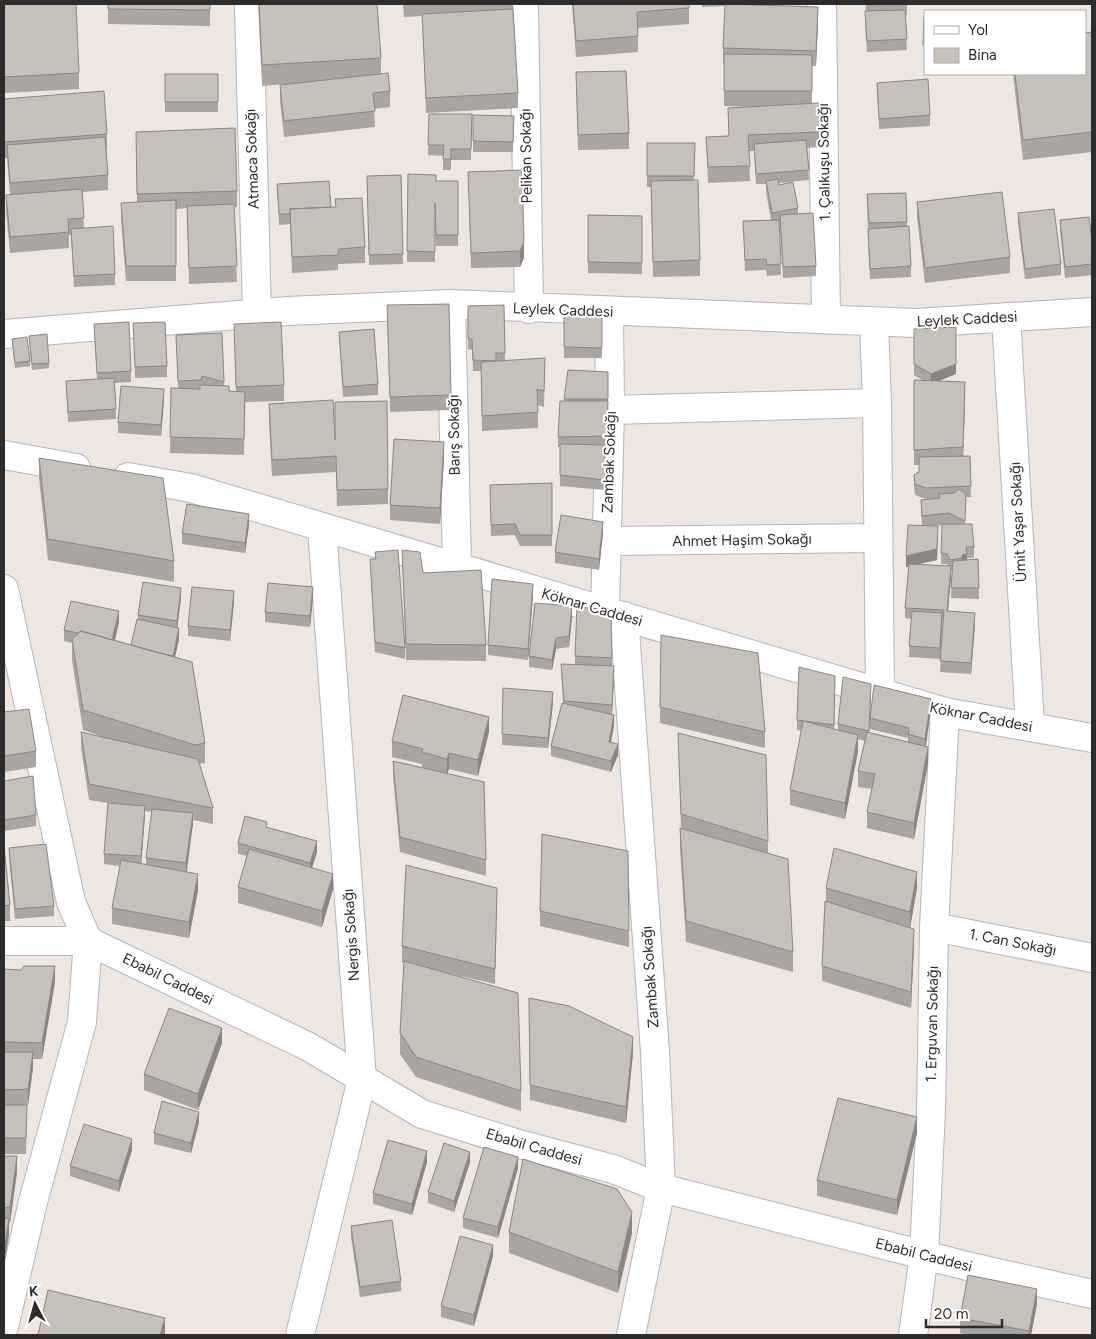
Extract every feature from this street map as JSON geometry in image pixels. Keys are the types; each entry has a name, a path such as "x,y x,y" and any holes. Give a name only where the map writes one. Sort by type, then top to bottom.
{"street":[{"name":"Atmaca Sokağı","path":"249,4 257,315"},
{"name":"Pelikan Sokağı","path":"524,4 529,309"},
{"name":"1. Çalıkuşu Sokağı","path":"822,4 826,319"},
{"name":"Leylek Caddesi","path":"4,334 257,315 287,311 451,304 529,309 916,323 1092,312"},
{"name":"Barış Sokağı","path":"451,304 457,566"},
{"name":"Zambak Sokağı","path":"609,312 610,410 606,541 615,614 655,1052 661,1188 631,1335"},
{"name":"Ümit Yaşar Sokağı","path":"1006,318 1030,726"},
{"path":"874,322 877,403 880,693"},
{"path":"610,410 877,403"},
{"name":"Köknar Caddesi","path":"4,455 191,488 945,712 1092,738"},
{"name":"Nergis Sokağı","path":"300,1335 362,1079 322,528"},
{"name":"Ahmet Haşim Sokağı","path":"606,541 877,538"},
{"path":"4,589 71,902 88,941 82,1022 33,1202 4,1327"},
{"name":"1. Erguvan Sokağı","path":"913,1335 924,1255 931,1111 934,927 945,712"},
{"name":"1. Can Sokağı","path":"934,927 1092,958"},
{"name":"Ebabil Caddesi","path":"4,941 88,941 309,1047 422,1114 613,1169 661,1188 924,1255 1092,1294"}],"building":[{"path":"4,4 76,4 79,73 4,77"},
{"path":"108,4 210,4 210,10 108,9"},
{"path":"259,4 377,4 381,58 262,65"},
{"path":"573,4 689,4 689,8 637,12 638,36 576,41"},
{"path":"725,4 818,7 816,51 723,48"},
{"path":"866,4 907,4 866,5"},
{"path":"513,9 518,93 426,98 422,14"},
{"path":"905,10 907,39 867,41 865,11"},
{"path":"1092,32 1092,132 1023,140 1015,75 1086,75 1086,33"},
{"path":"724,54 812,55 812,91 724,91"},
{"path":"626,71 629,133 578,135 576,72"},
{"path":"388,73 390,91 373,93 375,111 284,121 280,85"},
{"path":"165,74 218,74 218,102 165,102"},
{"path":"928,79 930,115 879,119 877,83"},
{"path":"104,91 107,134 4,142 4,99"},
{"path":"819,103 820,132 748,135 750,166 708,167 706,137 729,136 728,108"},
{"path":"429,114 472,114 471,149 451,149 451,159 443,159 444,145 428,145"},
{"path":"473,115 514,116 513,142 473,141"},
{"path":"235,128 237,191 137,194 136,132"},
{"path":"105,137 108,175 10,183 7,145"},
{"path":"806,140 809,170 756,174 754,144"},
{"path":"647,143 695,143 694,176 647,176"},
{"path":"522,170 524,242 520,251 471,253 468,172"},
{"path":"408,174 436,175 436,181 458,181 458,235 436,235 435,203 435,252 407,251"},
{"path":"401,175 403,254 369,255 367,176"},
{"path":"778,179 779,185 793,182 798,208 772,213 766,181"},
{"path":"698,180 700,260 653,262 651,181"},
{"path":"329,181 331,207 290,209 290,214 279,214 277,184"},
{"path":"82,189 84,218 68,219 69,232 10,237 6,195"},
{"path":"1002,192 1010,257 925,268 917,202"},
{"path":"906,193 907,222 869,223 867,194"},
{"path":"362,198 365,247 338,249 338,255 292,257 290,209 336,207 335,199"},
{"path":"176,200 176,266 126,266 121,203"},
{"path":"234,204 237,266 189,268 187,206"},
{"path":"1054,209 1061,264 1025,269 1018,213"},
{"path":"813,213 816,266 783,267 780,215"},
{"path":"588,215 642,216 642,263 588,262"},
{"path":"1089,217 1092,264 1065,267 1060,220"},
{"path":"779,220 781,264 767,265 766,259 745,260 743,221"},
{"path":"113,226 115,274 74,276 71,229"},
{"path":"909,226 911,266 870,269 868,229"},
{"path":"449,304 451,395 390,397 387,305"},
{"path":"504,305 505,353 496,353 496,361 473,360 472,339 468,339 468,306"},
{"path":"564,311 602,311 602,348 564,347"},
{"path":"129,322 131,371 97,373 94,324"},
{"path":"165,322 167,366 135,367 133,323"},
{"path":"281,322 284,385 236,387 234,324"},
{"path":"956,327 956,364 931,374 914,364 914,329"},
{"path":"374,329 378,384 343,387 339,332"},
{"path":"222,333 224,382 202,376 201,380 178,381 176,335"},
{"path":"47,334 49,363 32,364 29,336"},
{"path":"27,337 30,361 15,363 12,339"},
{"path":"545,358 544,391 537,389 538,412 482,416 481,362"},
{"path":"568,370 608,372 608,399 564,399"},
{"path":"114,378 116,409 68,412 66,381"},
{"path":"914,380 965,382 963,447 914,450"},
{"path":"200,385 229,386 229,391 245,392 244,439 170,437 171,388 200,389"},
{"path":"121,386 164,389 161,425 118,422"},
{"path":"333,400 335,440 335,402 387,401 388,489 337,490 336,456 272,460 269,404"},
{"path":"560,401 608,401 607,436 558,437"},
{"path":"394,439 444,442 440,508 390,505"},
{"path":"560,444 605,445 605,480 560,475"},
{"path":"970,456 971,486 926,488 915,484 914,475 919,472 919,457"},
{"path":"39,458 163,478 174,561 48,539"},
{"path":"552,483 552,535 520,535 515,524 491,525 490,485"},
{"path":"959,489 966,494 965,521 949,513 922,516 921,500 940,498 939,494 954,493"},
{"path":"187,504 249,514 245,543 182,533"},
{"path":"561,515 603,522 599,559 555,552"},
{"path":"942,524 972,524 974,547 966,547 967,554 962,555 962,558 950,560 947,554 941,553"},
{"path":"908,525 938,526 937,549 906,556"},
{"path":"398,550 405,648 375,642 370,559 376,559 375,552"},
{"path":"402,550 420,552 423,573 481,570 486,645 406,644"},
{"path":"978,559 979,588 951,588 953,561"},
{"path":"909,564 951,566 947,611 975,613 971,663 940,661 944,610 905,608"},
{"path":"492,579 533,584 528,649 488,645"},
{"path":"143,582 181,588 177,621 138,615"},
{"path":"268,583 313,587 310,616 265,612"},
{"path":"192,587 234,591 230,630 188,626"},
{"path":"71,601 119,611 112,640 81,631 78,633 64,630"},
{"path":"535,603 572,606 569,636 556,638 552,660 529,656"},
{"path":"577,607 611,610 612,658 575,656"},
{"path":"912,611 942,613 940,648 909,646"},
{"path":"137,619 179,628 173,656 131,645"},
{"path":"81,631 192,662 205,743 195,745 83,710 72,639"},
{"path":"661,635 758,653 765,732 660,707"},
{"path":"561,664 614,666 612,705 564,701"},
{"path":"799,667 835,676 834,725 797,720"},
{"path":"843,677 871,684 869,731 838,724"},
{"path":"874,685 931,699 925,739 908,734 909,728 870,718"},
{"path":"503,688 553,692 548,738 502,734"},
{"path":"403,695 489,717 478,760 449,753 447,759 422,752 423,749 392,741"},
{"path":"562,703 614,715 609,742 618,744 611,761 551,746"},
{"path":"29,709 36,751 4,756 4,712"},
{"path":"803,721 858,735 845,803 790,790"},
{"path":"81,732 198,759 213,808 89,784"},
{"path":"867,732 928,747 914,823 867,812 875,774 858,771"},
{"path":"678,733 766,755 768,841 681,814"},
{"path":"393,761 484,782 486,860 400,837"},
{"path":"33,776 36,815 4,820 4,781"},
{"path":"108,803 145,806 141,856 104,854"},
{"path":"152,809 193,813 186,863 146,858"},
{"path":"245,816 267,822 266,827 317,841 310,863 238,843"},
{"path":"680,828 788,859 793,952 686,921"},
{"path":"542,834 628,851 629,931 540,911"},
{"path":"46,844 54,906 15,909 9,848"},
{"path":"4,846 10,905 4,906"},
{"path":"834,848 917,872 910,912 826,888"},
{"path":"249,849 333,874 322,911 238,887"},
{"path":"121,860 198,874 189,922 112,908"},
{"path":"406,865 497,888 495,969 402,946"},
{"path":"825,901 914,929 911,992 822,966"},
{"path":"404,961 518,993 521,1091 416,1057 400,1033"},
{"path":"24,966 55,966 42,1043 4,1042 4,969 21,970"},
{"path":"529,998 569,1006 633,1037 626,1107 530,1085"},
{"path":"169,1008 222,1028 198,1094 144,1074"},
{"path":"4,1052 33,1052 28,1089 4,1090"},
{"path":"838,1098 917,1117 897,1200 817,1180"},
{"path":"162,1101 199,1112 191,1143 154,1133"},
{"path":"4,1105 27,1105 26,1138 4,1138"},
{"path":"84,1124 132,1139 119,1181 70,1166"},
{"path":"388,1140 427,1151 412,1204 373,1193"},
{"path":"444,1143 470,1152 454,1201 428,1192"},
{"path":"484,1147 518,1157 498,1227 463,1218"},
{"path":"4,1156 17,1156 10,1207 4,1208"},
{"path":"523,1159 617,1189 632,1212 618,1272 509,1232"},
{"path":"9,1218 4,1251 4,1219"},
{"path":"392,1220 401,1281 360,1287 351,1226"},
{"path":"460,1236 493,1245 474,1315 441,1306"},
{"path":"968,1275 1037,1289 1029,1331 960,1318"},
{"path":"48,1290 165,1318 160,1335 38,1335"}]}
